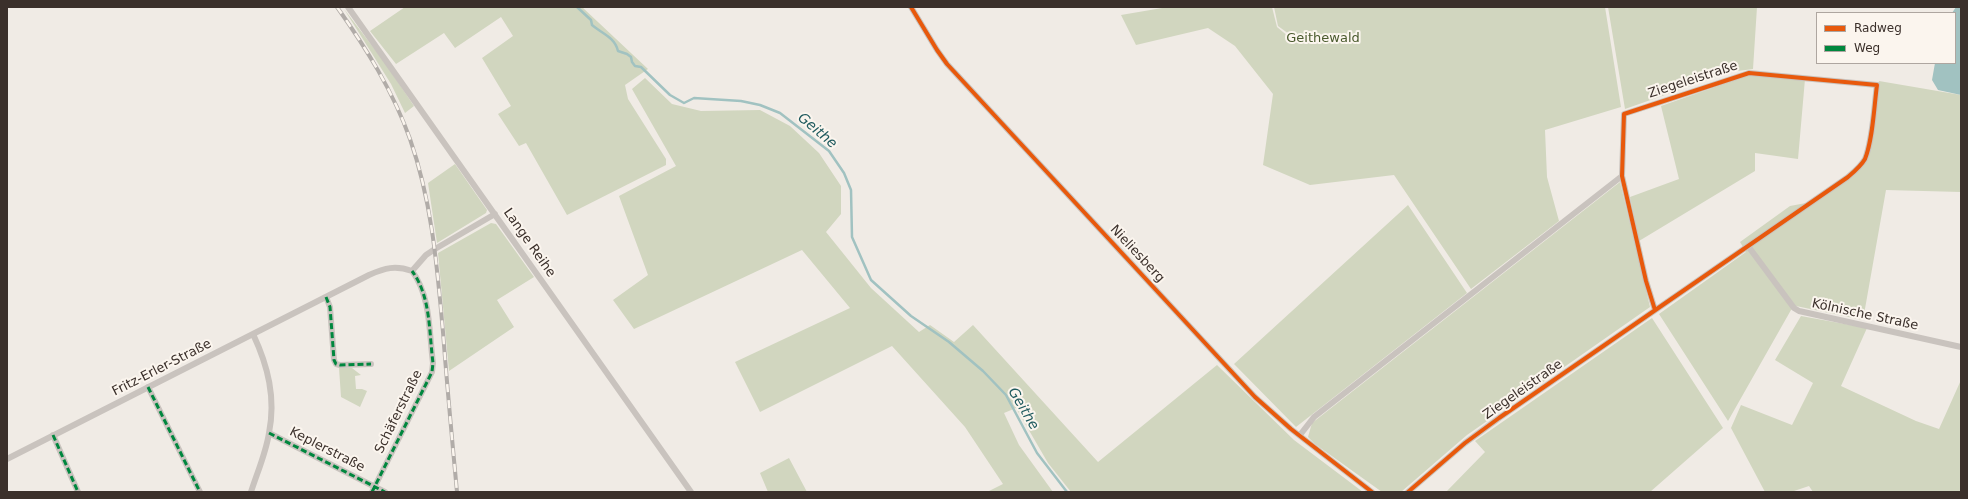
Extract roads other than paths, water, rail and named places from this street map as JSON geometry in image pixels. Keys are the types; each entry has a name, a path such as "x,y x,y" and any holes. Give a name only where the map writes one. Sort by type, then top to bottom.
{"street":[{"name":"Lange Reihe","path":"348,7 692,492"},
{"name":"Nieliesberg","path":"911,7 947,64 1255,397 1372,492"},
{"name":"Ziegeleistraße","path":"1408,492 1465,443 1859,168 1865,158 1869,143 1877,85 1749,73 1624,114 1622,176 1646,281 1655,310"},
{"path":"1300,435 1314,417 1622,176"},
{"path":"412,271 426,255 435,248 496,214"},
{"name":"Kölnische Straße","path":"1748,246 1794,308 1799,311 1961,347"},
{"name":"Fritz-Erler-Straße","path":"7,459 385,268 400,267 412,271"},
{"name":"Schäferstraße","path":"373,489 432,372 433,363 425,297 422,286 412,271"},
{"path":"326,297 330,307 334,360 336,364 340,366 371,364"},
{"path":"251,492 269,434 271,414 267,366 253,334"},
{"path":"148,387 200,492"},
{"name":"Keplerstraße","path":"269,434 373,489 385,492"},
{"path":"53,435 78,492"}],"water":[{"path":"1956,7 1961,7 1961,95 1938,90 1932,80 1935,64 1956,64 1956,12 1953,12"}],"waterway":[{"name":"Geithe","path":"577,7 591,20 592,25 614,42 618,51 631,57 635,66 641,67 670,95 684,103 694,98 741,101 760,105 780,113 829,151 844,173 851,190 852,237 871,280 911,316 949,342 983,371 1006,395 1037,453 1067,492"}],"railway":[{"path":"337,7 378,70 396,104 410,139 424,186 429,210 438,283 457,492"}],"park label":[{"name":"Geithewald","path":"1323,39"}]}
